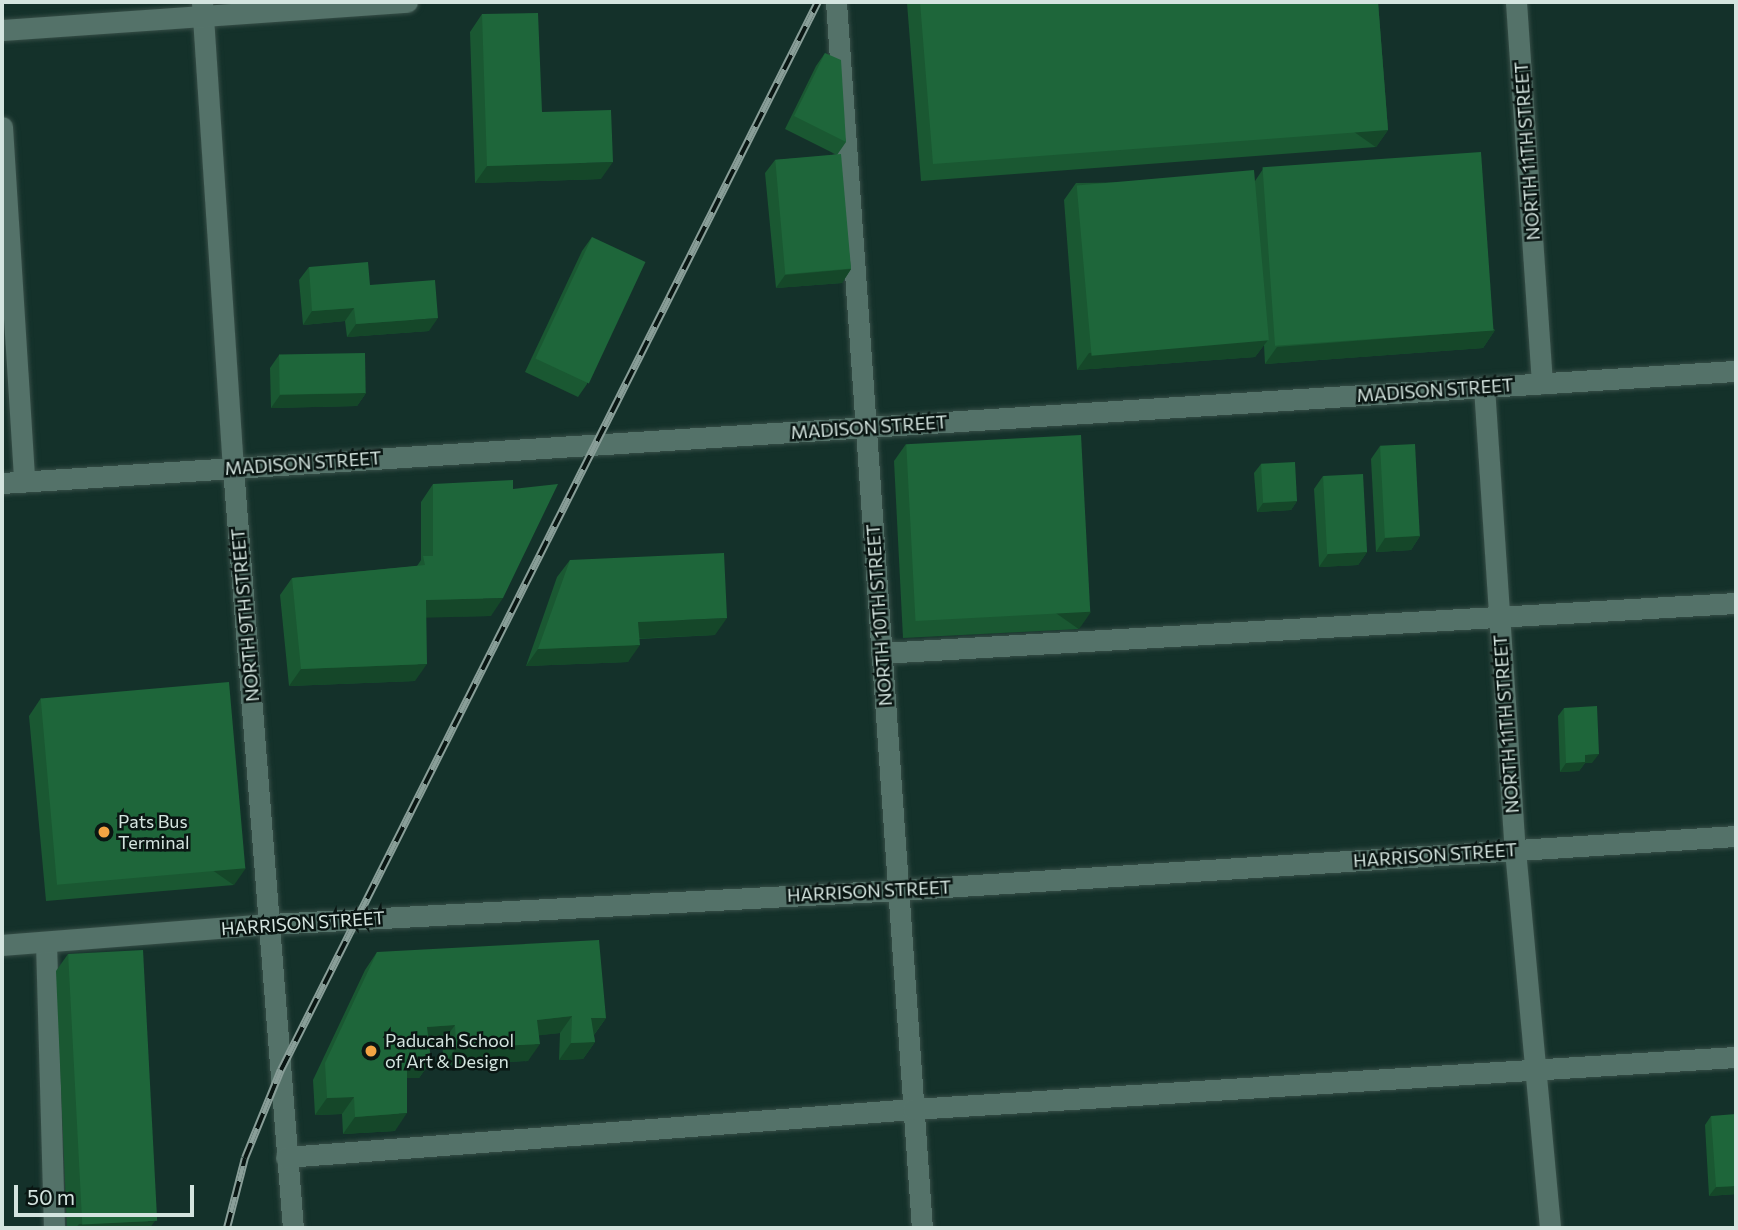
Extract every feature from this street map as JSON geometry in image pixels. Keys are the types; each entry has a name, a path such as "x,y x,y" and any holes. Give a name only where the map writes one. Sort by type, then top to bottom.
{"street":[{"path":"2,30 202,9 407,2"},
{"name":"NORTH 10TH STREET","path":"836,2 922,1228"},
{"name":"NORTH 11TH STREET","path":"1517,2 1542,383"},
{"name":"NORTH 9TH STREET","path":"202,9 233,468 293,1228"},
{"path":"2,127 24,481"},
{"name":"MADISON STREET","path":"2,482 1736,371"},
{"name":"NORTH 11TH STREET","path":"1483,387 1515,850 1550,1228"},
{"path":"881,653 1499,619 1736,603"},
{"name":"HARRISON STREET","path":"2,945 271,924 898,890 1736,836"},
{"path":"46,942 54,1228"},
{"path":"286,1157 914,1109 1736,1057"}],"building":[{"path":"920,2 1378,2 1388,130 933,164"},
{"path":"538,13 542,112 611,110 613,162 487,166 482,14"},
{"path":"825,53 841,60 846,142 794,116"},
{"path":"1481,152 1493,331 1275,346 1263,167"},
{"path":"841,154 851,269 785,274 775,160"},
{"path":"1254,170 1269,340 1092,356 1077,186"},
{"path":"592,237 645,262 589,383 535,358"},
{"path":"368,262 370,285 435,280 438,318 356,324 354,308 312,311 309,267"},
{"path":"365,353 366,393 280,394 279,355"},
{"path":"1081,435 1090,612 916,621 906,444"},
{"path":"1415,444 1420,536 1385,538 1380,446"},
{"path":"1295,462 1297,501 1263,503 1261,464"},
{"path":"1363,474 1367,552 1327,554 1323,476"},
{"path":"513,480 513,489 558,484 503,598 426,600 427,664 301,669 292,578 425,565 423,556 433,556 433,484"},
{"path":"724,553 727,618 638,622 640,645 538,649 570,560"},
{"path":"229,682 245,868 57,885 41,698"},
{"path":"1597,706 1599,754 1585,755 1585,762 1566,763 1564,708"},
{"name":"Paducah School of Art & Design","path":"599,940 606,1018 591,1018 595,1042 571,1043 572,1016 537,1020 540,1044 456,1048 455,1025 427,1027 431,1061 407,1060 407,1113 355,1117 354,1097 327,1098 325,1063 377,952"},
{"path":"143,950 157,1221 82,1225 68,954"},
{"path":"1736,1114 1736,1186 1716,1187 1711,1116"}],"railway":[{"path":"227,1228 245,1158 281,1070 818,2"}],"place":[{"name":"Pats Bus Terminal","path":"104,832"},
{"name":"Paducah School of Art & Design","path":"371,1051"}]}
